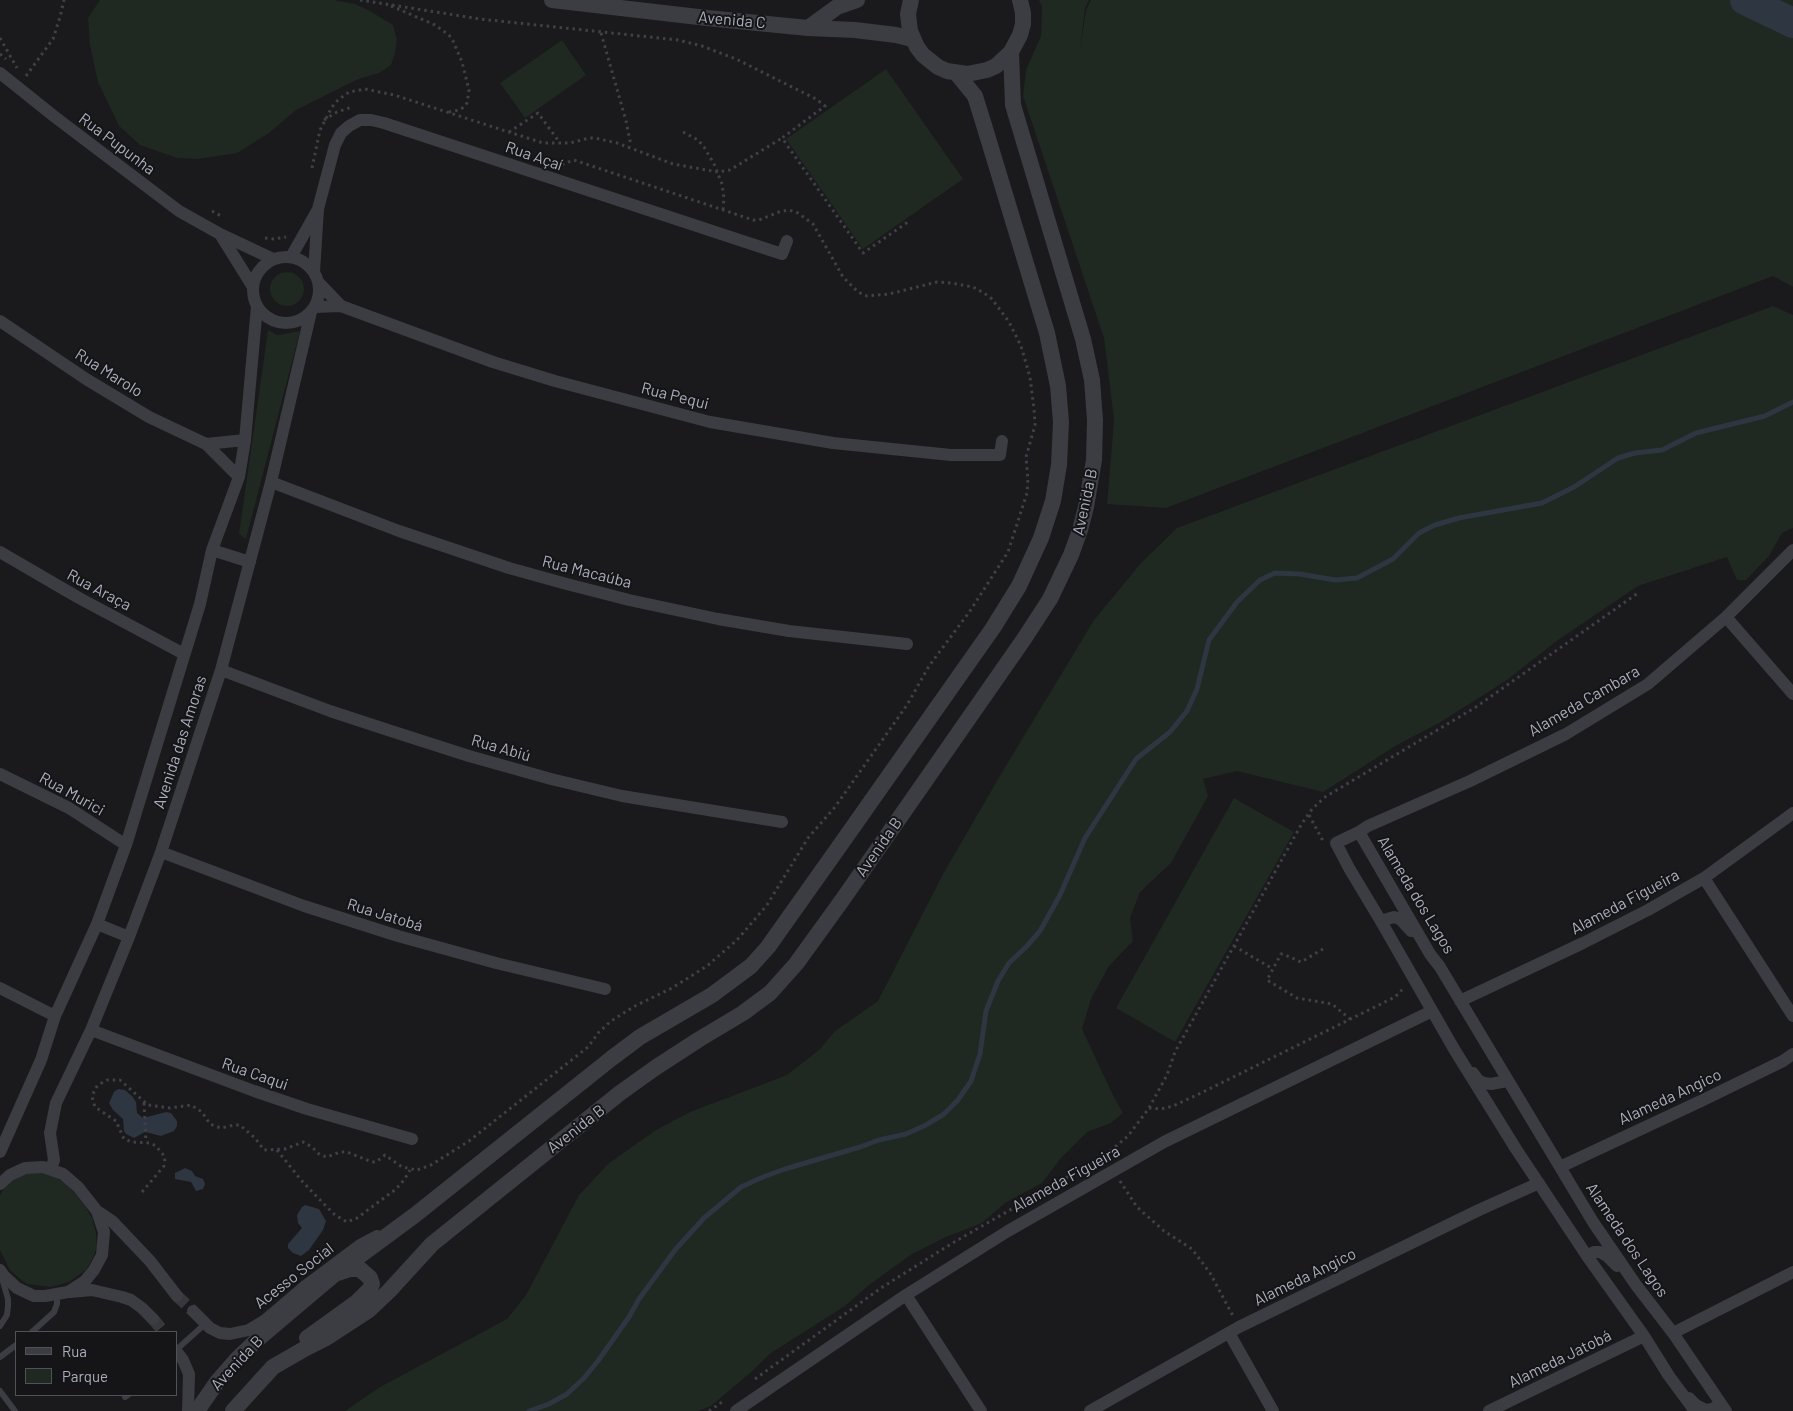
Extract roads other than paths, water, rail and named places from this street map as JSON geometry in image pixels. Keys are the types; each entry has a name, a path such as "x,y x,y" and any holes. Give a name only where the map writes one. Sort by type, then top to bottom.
{"street":[{"name":"Avenida C","path":"552,0 808,28 855,30 912,38"},
{"path":"808,28 837,7 857,0"},
{"path":"910,0 908,22 912,38 930,62 938,68 957,74 978,73 987,70 996,66 1012,52 1023,24 1020,0"},
{"name":"Avenida B","path":"233,1411 273,1367 326,1338 369,1310 432,1244 620,1093 662,1063 743,1013 770,993 796,964 1024,639 1050,599 1071,555 1086,507 1094,460 1092,380 1083,339 1013,105 1012,52"},
{"name":"Rua Pupunha","path":"0,73 54,117 179,211 220,234 273,259"},
{"name":"Avenida B","path":"197,1411 217,1382 237,1359 335,1274 415,1215 640,1037 712,994 751,966 768,947 841,844 993,628 1019,586 1041,538 1053,500 1059,465 1060,422 1058,386 1047,334 975,96 957,74"},
{"name":"Rua Açaí","path":"291,257 318,209 341,133 360,120 371,120 782,254 787,241"},
{"name":"Rua Açaí","path":"316,277 318,209"},
{"name":"Rua Pupunha","path":"220,234 253,288"},
{"path":"291,257 307,264 316,277 319,293 313,310 303,319 282,323 264,315 253,297 253,288 259,270 273,259 291,257"},
{"name":"Rua Pequi","path":"316,277 341,306"},
{"name":"Avenida das Amoras","path":"0,1152 40,1060 55,1016 97,924 126,844 200,604 212,550 239,477 245,440 257,306"},
{"name":"Rua Pequi","path":"313,310 341,306 493,362 573,386 710,422 833,443 951,454 1000,455 1002,442"},
{"name":"Avenida das Amoras","path":"52,1169 54,1160 50,1133 56,1103 91,1030 130,937 161,852 221,670 271,482 313,310"},
{"name":"Rua Marolo","path":"0,321 86,379 149,417 206,444 239,477"},
{"path":"206,444 245,440"},
{"name":"Rua Macaúba","path":"271,482 407,534 509,568 573,586 718,619 789,631 907,644"},
{"path":"212,550 250,562"},
{"name":"Alameda Cambara","path":"1359,832 1368,826 1470,781 1566,734 1648,684 1726,617 1793,550"},
{"name":"Rua Araça","path":"0,552 79,598 184,654"},
{"path":"1726,617 1793,694"},
{"name":"Rua Abiú","path":"221,670 330,711 469,756 550,778 622,796 782,822"},
{"name":"Rua Murici","path":"0,774 68,808 126,844"},
{"name":"Alameda Figueira","path":"1460,1000 1648,910 1704,878 1793,813"},
{"name":"Alameda dos Lagos","path":"1694,1411 1516,1149 1454,1049 1336,843 1359,832 1430,954 1460,1000 1593,1222 1636,1285 1673,1333 1723,1408"},
{"name":"Rua Jatobá","path":"161,852 304,906 398,936 496,963 605,989"},
{"path":"1704,878 1793,1016"},
{"path":"1382,922 1394,917 1400,919 1430,954"},
{"path":"97,924 130,937"},
{"path":"0,988 55,1016"},
{"name":"Alameda Figueira","path":"736,1411 906,1295 1008,1231 1164,1142 1432,1011"},
{"name":"Rua Caqui","path":"91,1030 263,1094 412,1140"},
{"path":"1454,1049 1478,1080 1491,1084 1507,1081"},
{"name":"Alameda Angico","path":"1560,1167 1725,1089 1793,1054"},
{"path":"0,1184 10,1175 25,1168 43,1167 67,1176 97,1211 112,1221 150,1261 177,1296"},
{"name":"Alameda Angico","path":"1090,1411 1234,1330 1470,1214 1539,1183"},
{"path":"63,1293 84,1281 100,1260 104,1244 104,1232 97,1211"},
{"name":"Acesso Social","path":"192,1311 210,1328 225,1334 249,1330 264,1321 304,1287 360,1245 415,1215"},
{"path":"1587,1256 1594,1252 1600,1252 1608,1256 1636,1285"},
{"path":"273,1367 298,1344 361,1299 372,1284 370,1278 360,1269 350,1269 304,1287"},
{"path":"0,1271 11,1284 34,1296 92,1290 130,1300 153,1319"},
{"path":"1673,1333 1793,1272"},
{"path":"906,1295 980,1411"},
{"path":"1234,1330 1273,1411"},
{"name":"Alameda Jatobá","path":"1489,1411 1644,1336"},
{"path":"178,1354 189,1374 188,1411"},
{"path":"1669,1376 1696,1405 1706,1410 1723,1408"}],"lane":[{"path":"0,1271 8,1299 7,1315 0,1326"},
{"path":"33,1331 54,1312 63,1293"},
{"path":"178,1349 205,1324"},
{"path":"0,1357 15,1346"},
{"path":"0,1391 15,1411"}],"waterway":[{"path":"1745,0 1793,23"},
{"path":"529,1411 549,1404 567,1394 584,1378 598,1361 629,1317 639,1299 675,1250 704,1218 741,1187 785,1169 879,1140 906,1134 944,1114 958,1100 971,1081 980,1054 986,1011 998,981 1009,963 1040,931 1060,895 1085,838 1136,759 1170,732 1187,711 1197,689 1209,640 1237,602 1260,580 1275,573 1300,574 1335,580 1357,578 1393,559 1419,533 1435,525 1459,518 1542,503 1574,487 1618,458 1635,453 1662,450 1696,433 1765,416 1793,402"}],"tunnel":[{"path":"177,1296 193,1311"},
{"path":"153,1319 163,1331"}]}
